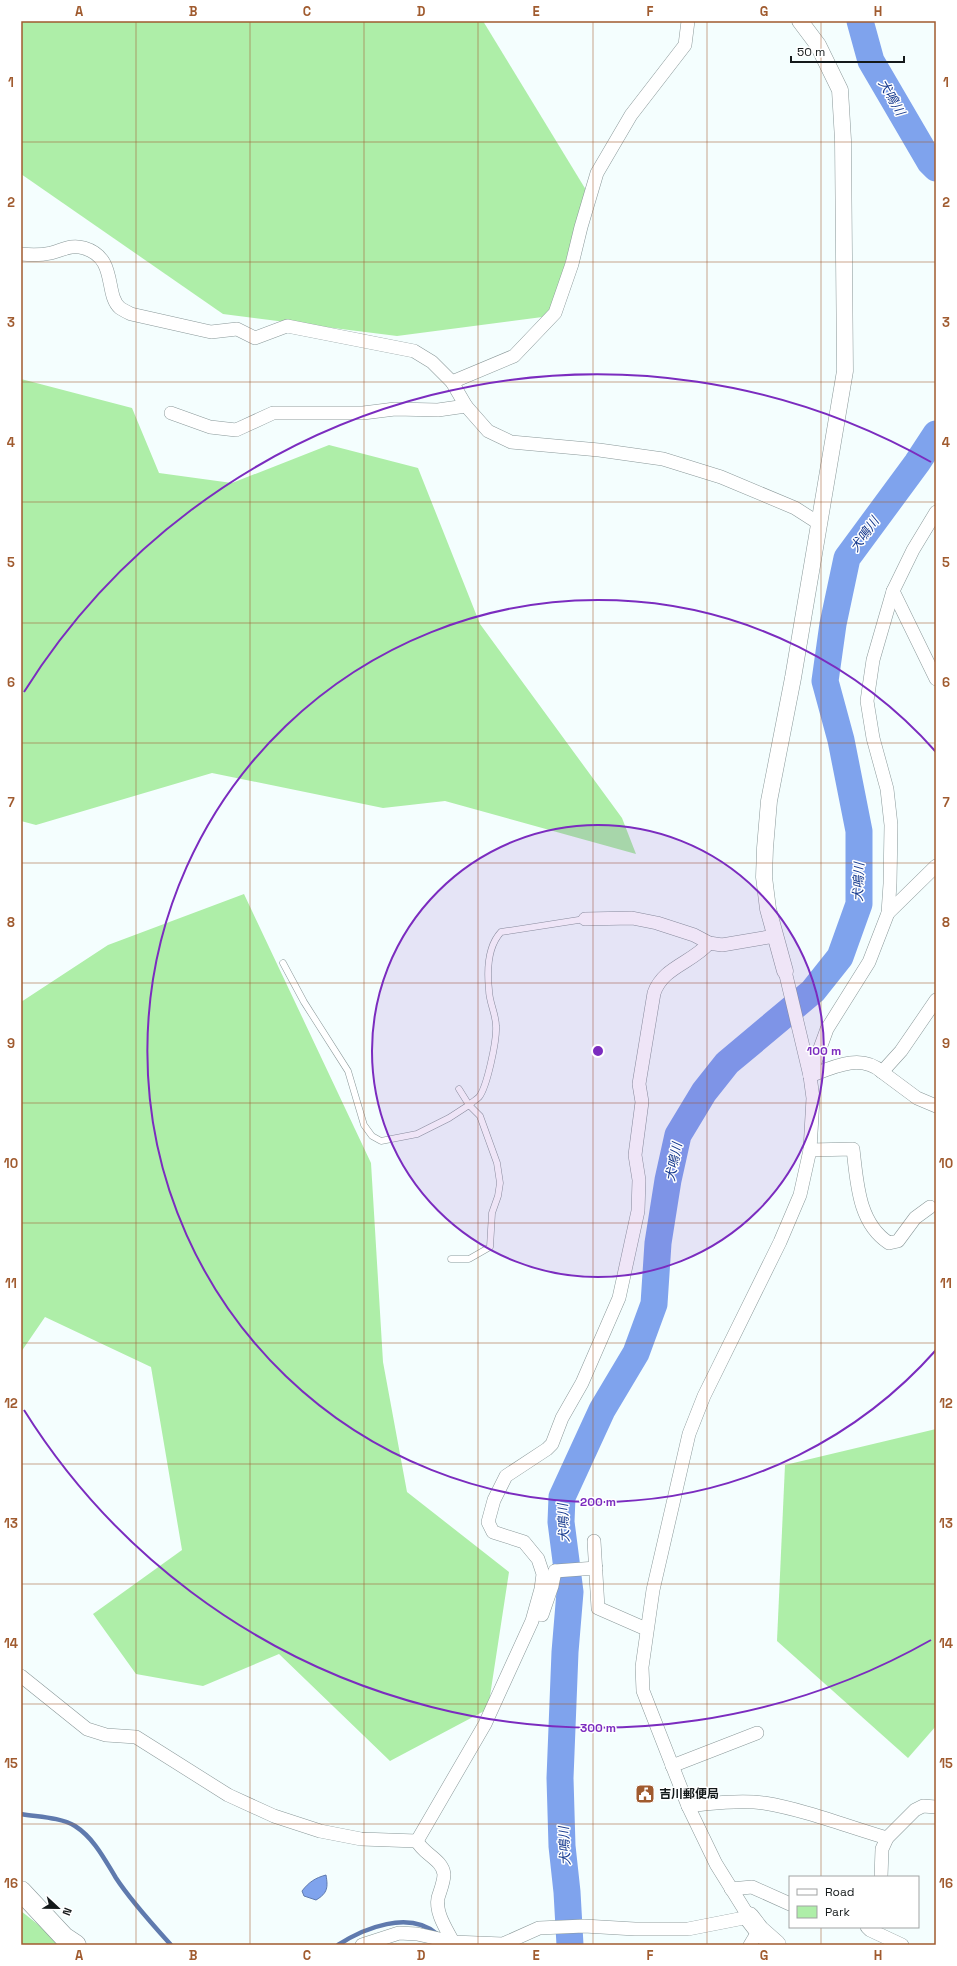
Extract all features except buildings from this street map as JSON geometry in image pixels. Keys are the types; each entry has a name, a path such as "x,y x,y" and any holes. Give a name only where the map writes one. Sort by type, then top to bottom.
{"main road":[{"path":"21,1891 64,1937 76,1945"},
{"path":"753,1931 776,1945"}],"street":[{"path":"452,382 514,356 555,313 572,264 597,173 630,115 685,45 688,21"},
{"path":"362,1945 399,1933 443,1940 503,1944 539,1928 584,1926 635,1930 688,1929 753,1931 700,1835 643,1690 642,1668 646,1629 653,1590 689,1434 704,1396 780,1242 797,1202 810,1150 813,1098 810,1076 785,971 768,909 764,877 770,801 820,524 845,371 843,140 840,90 818,46 800,21"},
{"path":"21,254 51,253 69,246 84,248 93,252 103,261 110,277 116,302 120,308 131,314 211,332 237,330 255,338 287,326 414,351 432,362 452,382 466,406 488,431 511,442 599,450 663,458 721,477 795,508 820,524"},
{"path":"171,413 210,427 236,430 273,413 363,413 395,409 438,410 466,406"},
{"path":"810,1076 827,1029 869,962 888,913 891,824 887,789 873,738 867,701 873,660 893,591 913,550 936,512"},
{"path":"893,591 936,679"},
{"path":"888,913 936,866"},
{"path":"585,918 632,918 679,930 709,943 722,945 775,936"},
{"path":"417,1841 485,1724 532,1621 543,1574 538,1560 524,1542 493,1532 488,1522 494,1500 506,1476 547,1450 552,1444 562,1418 582,1383 611,1320 619,1298 638,1211 639,1180 635,1155 642,1102 639,1084 654,993 657,983 669,972 700,954 709,943"},
{"path":"882,1072 901,1051 936,1000"},
{"path":"810,1076 840,1065 857,1062 874,1065 918,1098 936,1106"},
{"path":"810,1150 854,1149 858,1183 868,1221 880,1237 889,1243 898,1241 915,1218 930,1207"},
{"path":"594,1542 598,1608 646,1629"},
{"path":"534,1554 543,1557 556,1571"},
{"path":"556,1571 596,1568"},
{"path":"532,1621 541,1617 556,1571"},
{"path":"21,1676 87,1730 106,1735 136,1737 228,1795 274,1816 320,1831 361,1839 417,1841"},
{"path":"672,1766 757,1732"},
{"path":"688,1806 703,1804 762,1803 805,1812 887,1838"},
{"path":"881,1876 882,1849 887,1838 915,1810 923,1806 936,1807"},
{"path":"417,1841 421,1849 440,1863 444,1874 438,1901 443,1923 443,1940"},
{"path":"731,1889 752,1887 789,1904"},
{"path":"868,1928 902,1945"}],"lane":[{"path":"283,963 304,1002 348,1071 364,1125 372,1136 381,1141 417,1134 449,1118 478,1098 484,1087 492,1057 496,1026 489,990 490,955 494,939 501,932 585,918"},
{"path":"451,1259 469,1259 490,1247 492,1213 498,1196 500,1183 497,1163 480,1116 469,1105 459,1089"}],"green space":[{"path":"21,21 483,21 586,190 550,316 397,336 223,314 21,174"},
{"path":"21,379 132,408 159,473 232,483 329,445 418,468 480,624 622,818 636,854 445,801 383,808 212,773 36,825 21,821"},
{"path":"244,894 371,1163 383,1362 407,1492 509,1572 488,1709 390,1761 279,1654 203,1686 136,1674 93,1614 182,1550 151,1367 45,1317 21,1352 21,1002 108,945"},
{"path":"936,1429 936,1726 908,1758 777,1641 785,1465"},
{"path":"21,1911 50,1934 69,1945 21,1945"}],"water":[{"path":"326,1875 327,1886 323,1895 316,1900 304,1896 302,1891 307,1885 315,1879"}],"waterway":[{"name":"犬鳴川","path":"860,21 871,61 930,162 936,168"},
{"name":"犬鳴川","path":"570,1945 567,1892 562,1846 560,1778 565,1652 570,1592 561,1522 562,1497 602,1410 636,1353 654,1304 658,1243 668,1180 678,1135 704,1092 727,1063 813,991 840,957 859,904 859,831 841,740 825,681 833,624 847,558 917,463 936,434"},
{"path":"21,1814 63,1821 82,1831 93,1843 116,1878 142,1913 171,1945"},
{"path":"338,1945 373,1928 400,1922 413,1923 426,1927 437,1934"}],"place":[{"name":"吉川郵便局","path":"645,1794"}]}
